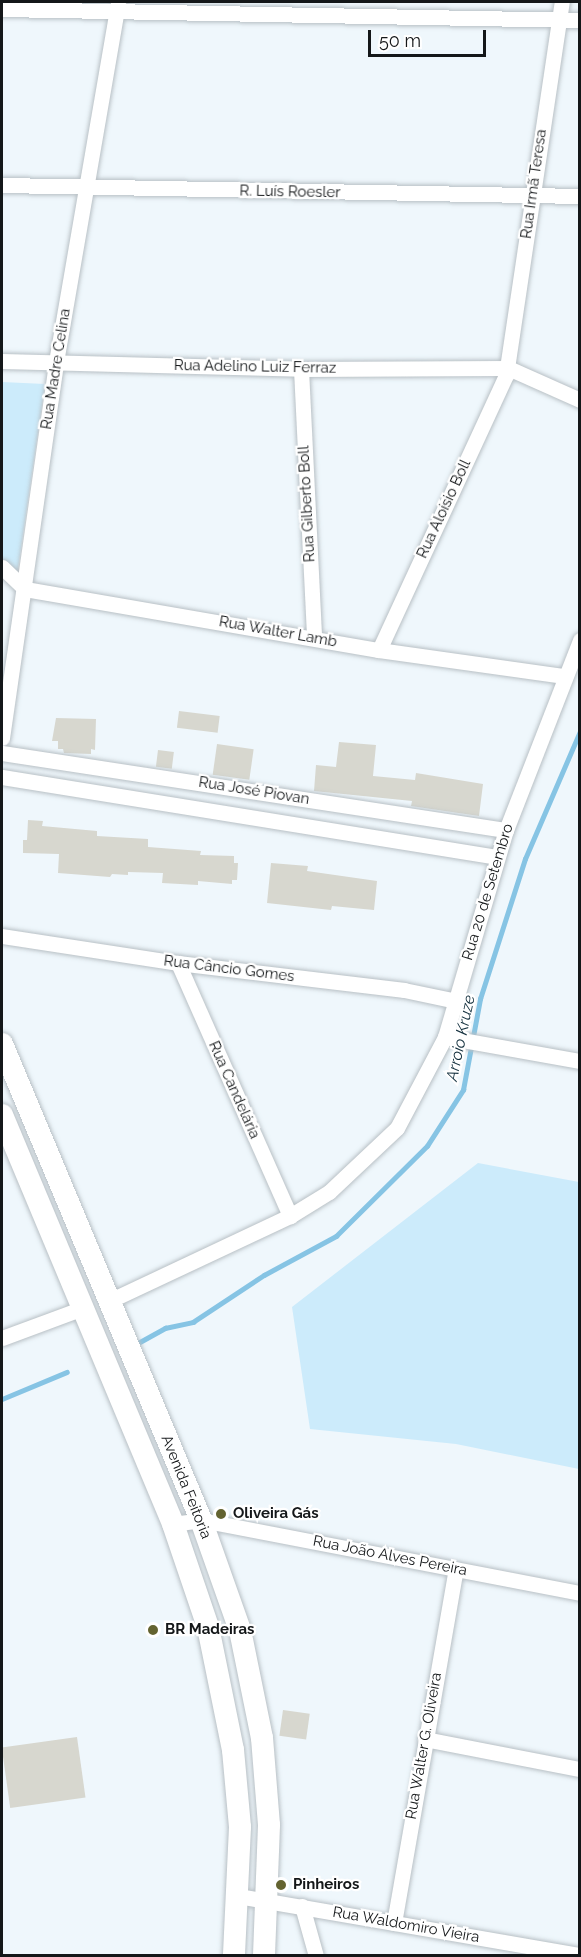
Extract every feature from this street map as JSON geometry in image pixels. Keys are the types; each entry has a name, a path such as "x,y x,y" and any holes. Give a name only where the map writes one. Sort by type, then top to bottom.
{"main road":[{"name":"Avenida Feitoria","path":"2,1044 201,1520 240,1630 262,1738 269,1825 268,1901 264,1956"},
{"name":"Avenida Feitoria","path":"2,1115 173,1524 208,1627 233,1750 240,1827 234,1956"},
{"path":"87,1317 112,1309"}],"street":[{"name":"Rua Irmã Teresa","path":"508,368 562,2"},
{"path":"2,9 117,7 579,20"},
{"name":"Rua Madre Celina","path":"2,738 8,658 25,589 56,362 117,7"},
{"name":"R. Luís Roesler","path":"2,185 87,189 579,196"},
{"name":"Rua Adelino Luiz Ferraz","path":"2,361 301,369 508,368"},
{"path":"508,368 579,400"},
{"name":"Rua Aloísio Boll","path":"379,650 508,368"},
{"name":"Rua Gilberto Boll","path":"301,369 314,638"},
{"path":"2,567 25,589"},
{"name":"Rua Walter Lamb","path":"25,589 379,650 564,676"},
{"name":"Rua 20 de Setembro","path":"112,1309 290,1216 328,1192 397,1128 445,1037 506,830 579,640"},
{"name":"Rua José Piovan","path":"2,753 506,830"},
{"name":"Rua José Piovan","path":"2,777 497,857"},
{"name":"Rua Câncio Gomes","path":"2,936 178,963 404,990 456,1001"},
{"name":"Rua Candelária","path":"178,963 290,1216"},
{"path":"445,1037 579,1061"},
{"path":"2,1338 87,1317"},
{"name":"Rua João Alves Pereira","path":"173,1524 201,1520 579,1593"},
{"name":"Rua Walter G. Oliveira","path":"394,1923 456,1569"},
{"path":"425,1739 579,1769"},
{"name":"Rua Waldomiro Vieira","path":"238,1896 579,1955"},
{"path":"302,1906 316,1956"}],"shaded area":[{"path":"2,382 45,384 17,575 2,561"},
{"path":"478,1163 579,1182 579,1469 456,1444 310,1429 292,1307"}],"building":[{"path":"179,711 220,716 218,733 177,728"},
{"path":"56,718 96,719 95,750 91,749 91,754 64,753 63,749 58,749 58,741 52,741"},
{"path":"339,742 376,745 373,776 415,780 416,773 483,784 479,816 411,806 412,801 314,791 316,765 336,767"},
{"path":"217,744 254,749 249,780 213,775"},
{"path":"158,750 174,752 172,769 156,767"},
{"path":"28,820 43,821 42,826 97,831 97,836 148,839 148,847 201,851 200,855 234,856 234,863 238,863 237,880 232,880 232,884 198,881 198,885 162,883 163,873 128,872 128,875 112,874 110,877 58,873 59,854 23,853 23,840 27,840"},
{"path":"271,863 308,866 307,871 377,881 374,910 332,906 331,910 267,903"},
{"path":"283,1710 310,1714 306,1740 279,1736"},
{"path":"77,1737 85,1797 10,1808 2,1748"}],"waterway":[{"name":"Arroio Kruze","path":"138,1343 165,1328 193,1322 264,1275 336,1236 427,1146 463,1090 480,999 525,859 580,731"},
{"name":"Arroio Kruze","path":"2,1399 67,1372"}],"place":[{"name":"Oliveira Gás","path":"221,1514"},
{"name":"BR Madeiras","path":"153,1630"},
{"name":"Pinheiros","path":"281,1885"}]}
